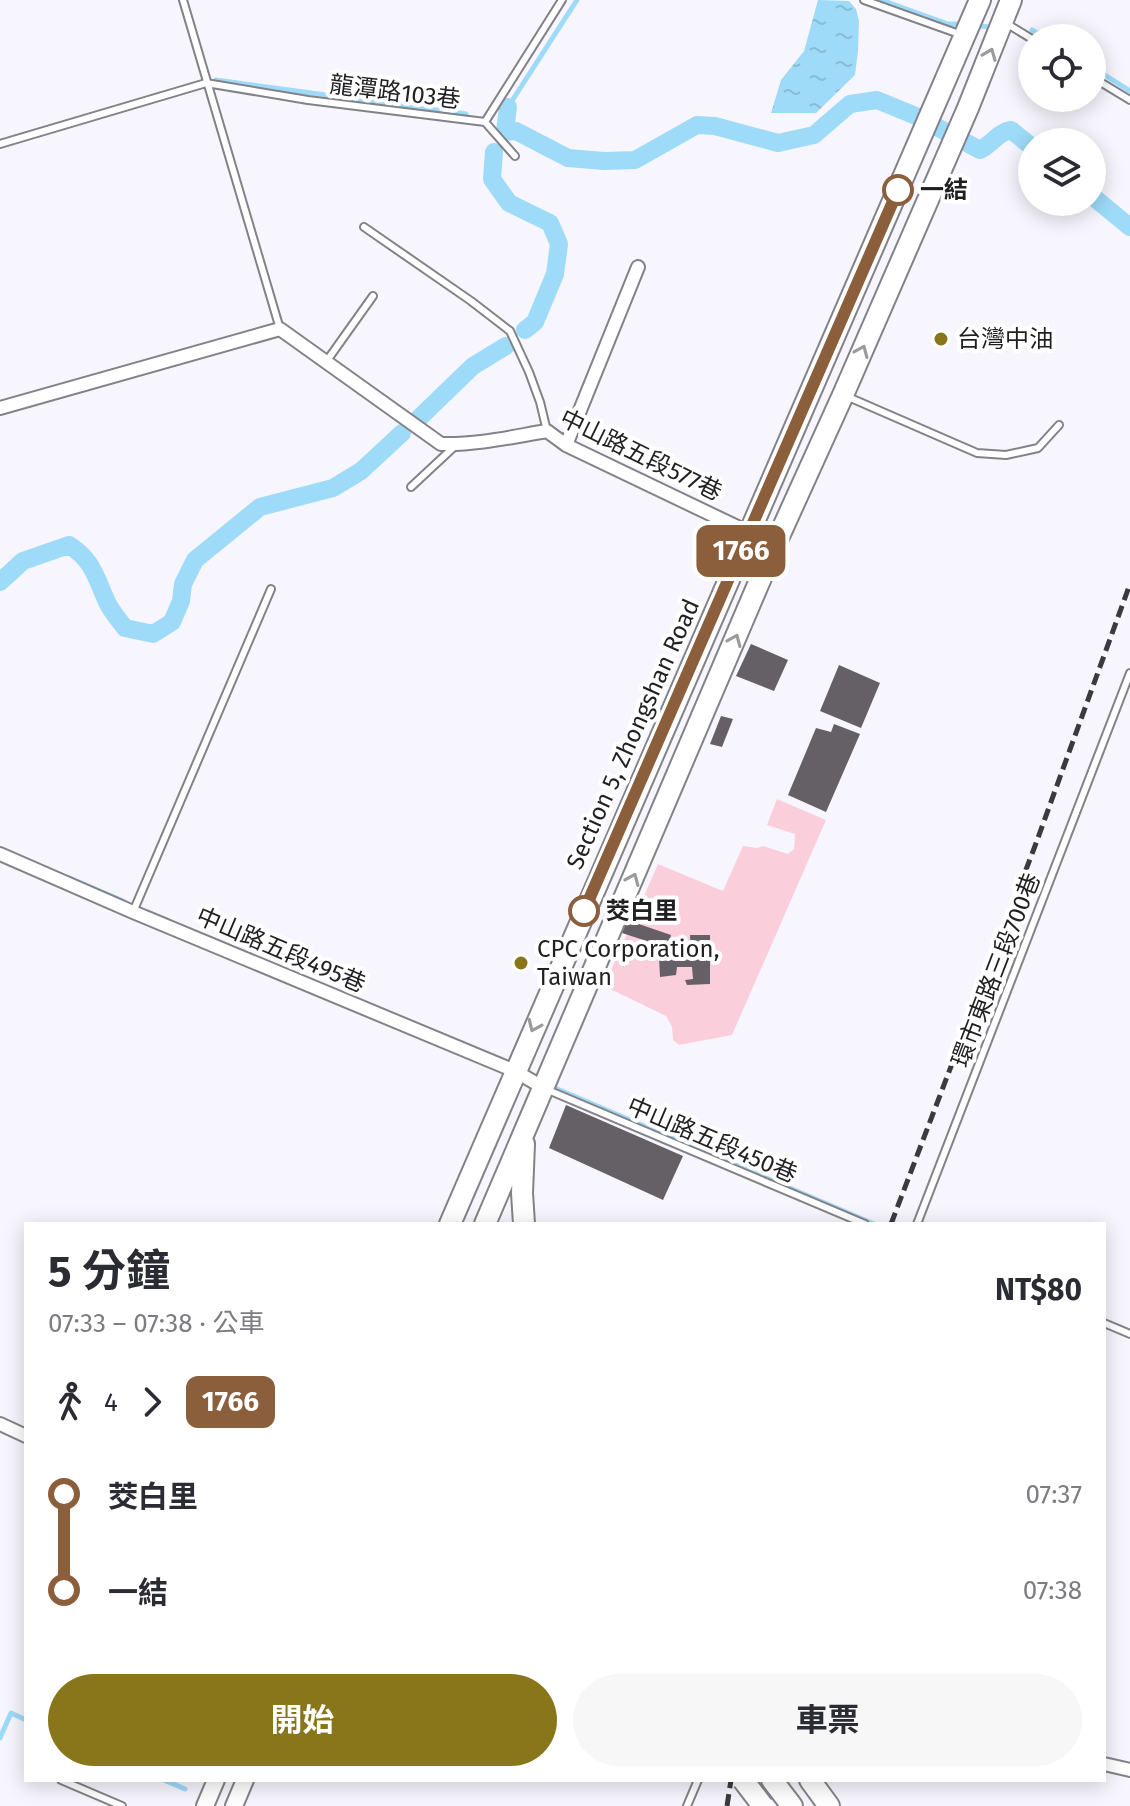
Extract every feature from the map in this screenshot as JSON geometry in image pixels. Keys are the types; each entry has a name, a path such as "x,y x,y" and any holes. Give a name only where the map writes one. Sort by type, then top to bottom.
{"main road":[{"name":"Section 5, Zhongshan Road","path":"451,1222 980,0"},
{"path":"486,1222 775,545 968,108 1011,0"},
{"path":"524,1222 525,1131"},
{"path":"746,1782 764,1796 792,1806"},
{"path":"811,1782 829,1806"}],"street":[{"path":"566,445 638,267"},
{"name":"中山路五段577巷","path":"280,329 441,444 486,442 547,431 566,445 775,545"},
{"path":"0,408 280,329"},
{"name":"中山路五段495巷","path":"0,854 515,1071 544,1088"},
{"path":"0,1424 24,1435"},
{"path":"1106,1764 1130,1770"},
{"path":"205,1806 215,1782"},
{"path":"234,1806 244,1782"}],"lane":[{"path":"183,0 280,329"},
{"name":"龍潭路103巷","path":"0,144 206,83 308,100 485,122 562,0"},
{"path":"864,0 965,36"},
{"path":"1003,21 1018,30"},
{"path":"1106,85 1130,100"},
{"path":"485,122 515,156"},
{"path":"364,227 510,331 529,372 547,431"},
{"path":"326,362 373,296"},
{"path":"843,395 977,453 1006,455 1038,448 1059,425"},
{"path":"411,487 456,444"},
{"path":"133,912 271,589"},
{"name":"環市東路三段700巷","path":"918,1222 1130,673"},
{"name":"中山路五段450巷","path":"544,1088 860,1222"},
{"path":"1106,1324 1130,1334"},
{"path":"66,1782 122,1806"},
{"path":"687,1806 697,1782"}],"shaded area":[{"path":"777,799 826,820 732,1035 679,1045 673,1040 672,1027 666,1016 604,986 658,864 723,891 743,846 763,846 788,854 794,849 795,834 767,825"}],"water":[{"path":"818,0 849,1 856,9 859,21 855,75 816,113 771,113 781,80 804,51"}],"building":[{"path":"751,644 788,660 774,691 736,676"},
{"path":"839,665 880,683 861,728 820,711"},
{"path":"721,716 733,719 722,747 710,744"},
{"path":"834,724 860,734 826,812 788,795 816,728 831,732"},
{"path":"627,920 671,935 668,948 622,933"},
{"path":"690,935 710,935 710,984 687,985 685,980 693,979 692,967 677,967 676,975 660,977 659,957 691,954"},
{"path":"566,1105 683,1156 663,1200 549,1148"}],"waterway":[{"path":"508,107 577,0"},
{"path":"881,0 948,24 960,24"},
{"path":"980,26 990,27"},
{"path":"1106,76 1130,91"},
{"path":"216,80 466,114"},
{"path":"504,132 516,131 568,158 635,160 697,125 715,126 778,143 814,135 850,104 877,100 916,116 980,150 1002,133 1011,130 1018,136"},
{"path":"505,131 508,107"},
{"path":"494,152 492,179 509,203 550,223 559,244 555,274 535,322 525,330"},
{"path":"1106,207 1130,227"},
{"path":"414,423 473,366 506,346"},
{"path":"0,582 23,561 69,545 89,563 109,605 125,628 153,634 172,622 181,601 183,584 195,560 260,507 333,488 361,471 402,433"},
{"path":"67,877 123,901"},
{"path":"148,912 169,921"},
{"path":"555,1088 869,1222"},
{"path":"0,1738 11,1713 24,1719"},
{"path":"169,1782 185,1789"}],"railway":[{"path":"892,1222 1035,846 1130,584"},
{"path":"727,1806 731,1782"}],"bus line":[{"name":"1766","path":"584,911 898,190"}],"place":[{"name":"一結","path":"898,190"},
{"name":"台灣中油","path":"941,339"},
{"name":"茭白里","path":"584,911"},
{"name":"CPC Corporation, Taiwan","path":"521,963"}]}
